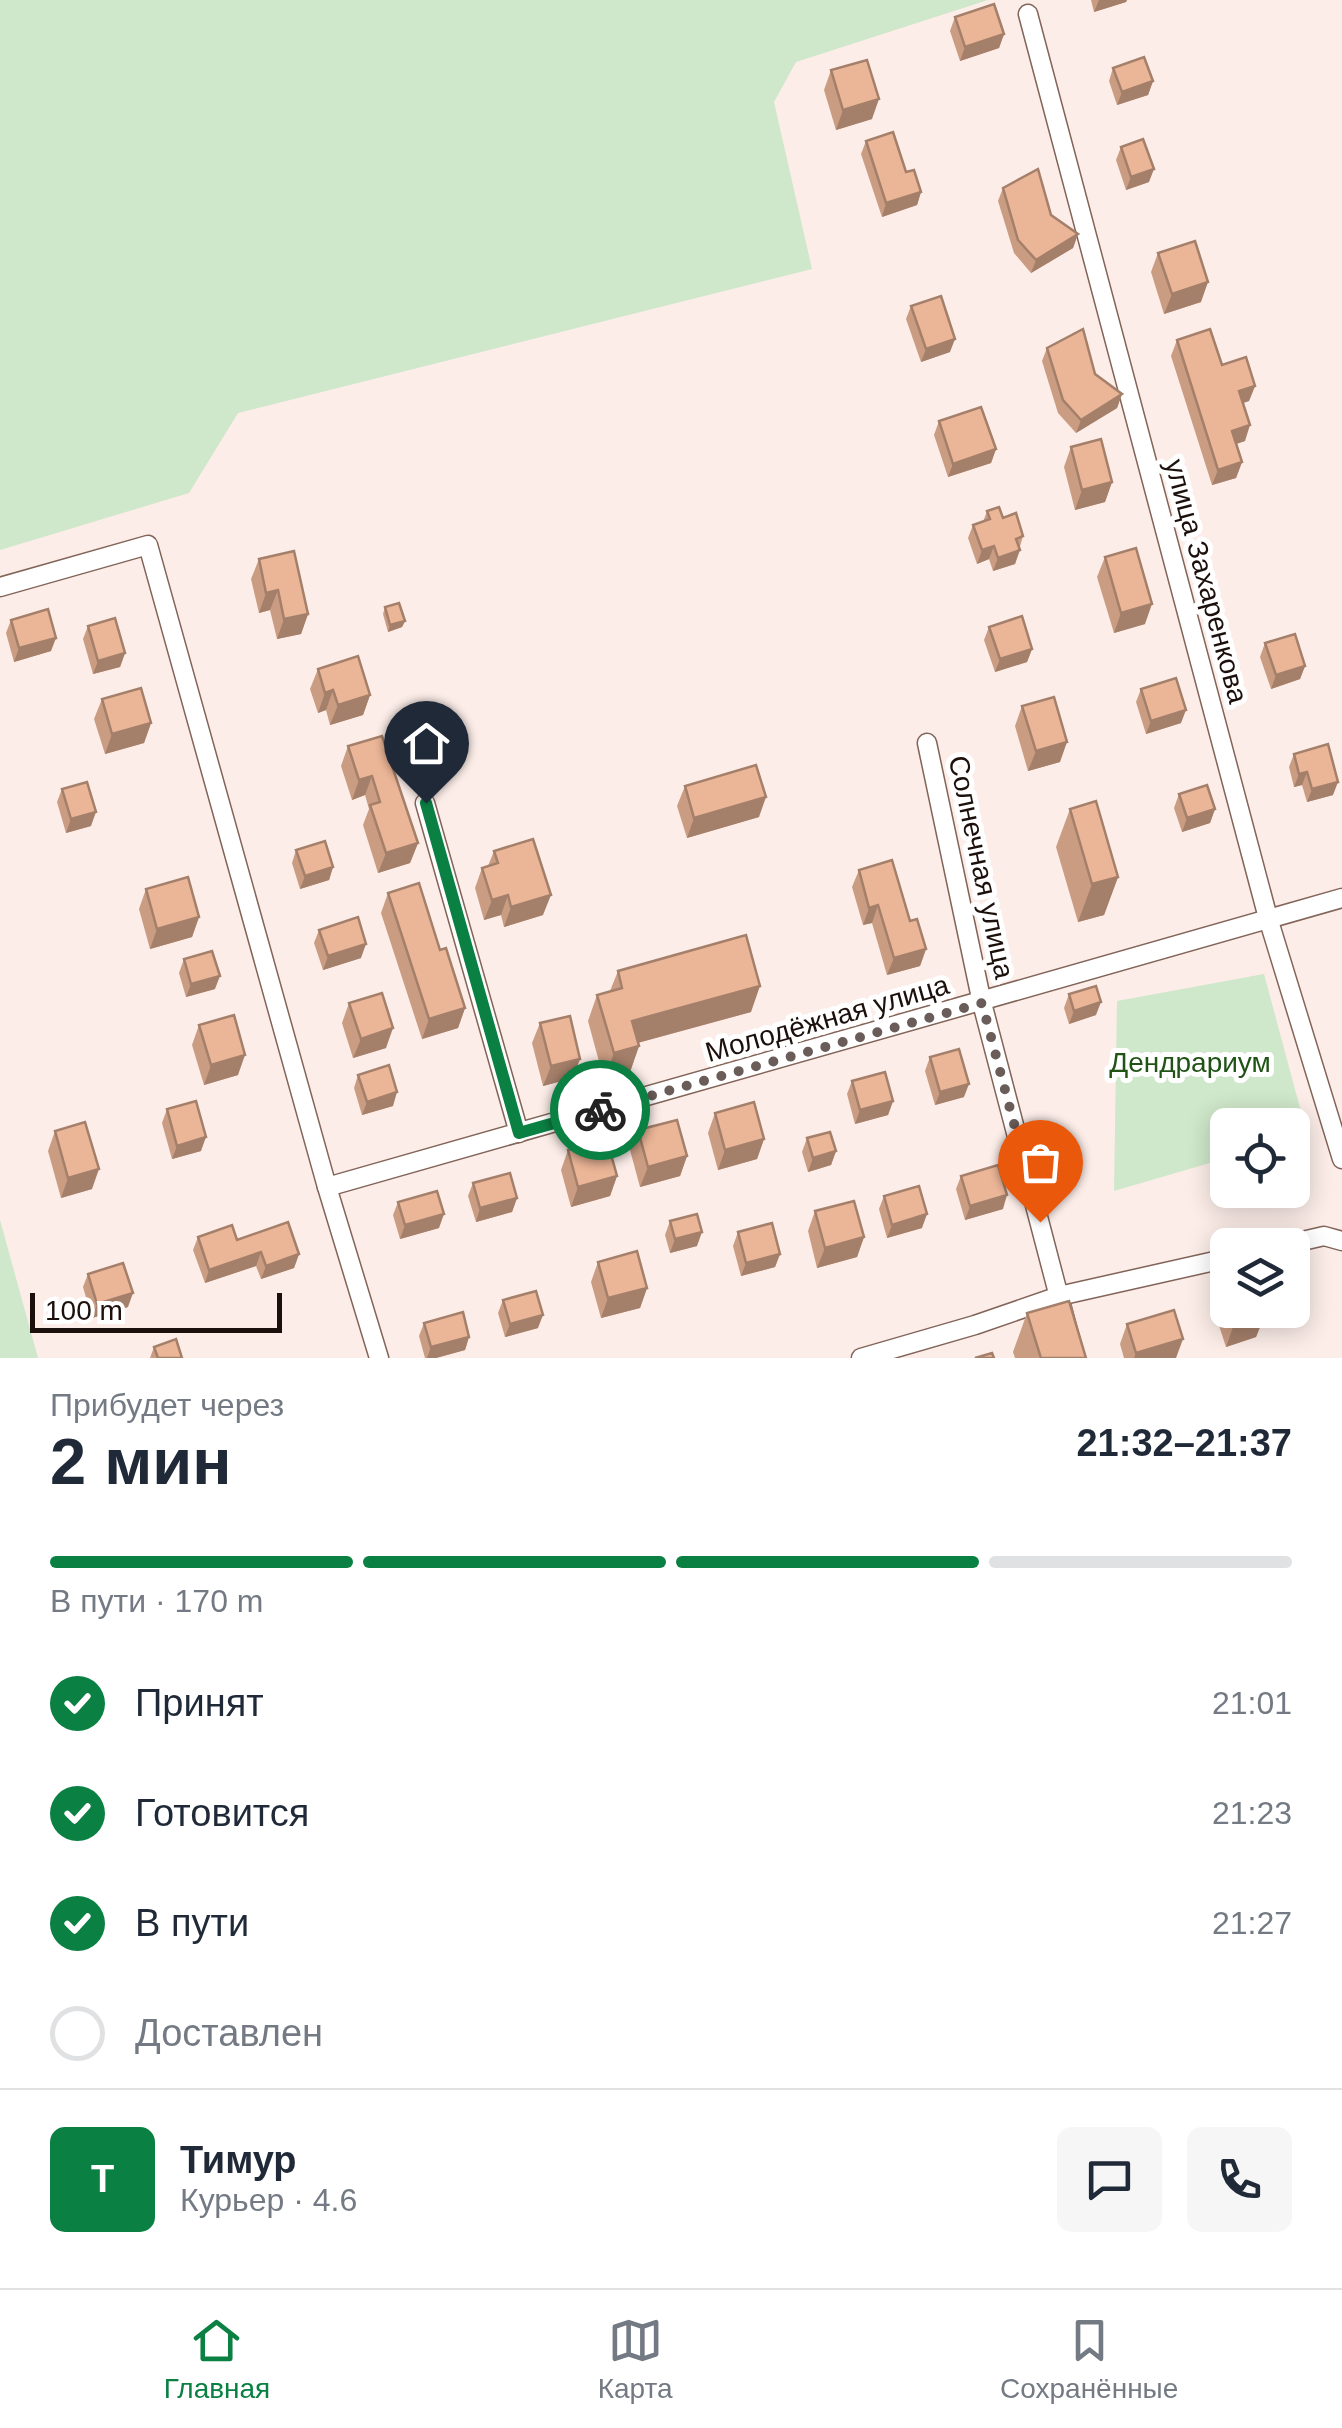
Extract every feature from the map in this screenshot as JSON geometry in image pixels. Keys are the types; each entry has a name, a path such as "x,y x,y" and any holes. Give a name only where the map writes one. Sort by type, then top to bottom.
{"street":[{"name":"улица Захаренкова","path":"1028,14 1268,918 1342,1159"},
{"path":"0,587 148,545 326,1187 379,1358"},
{"name":"Солнечная улица","path":"927,743 982,1003 1075,1358"},
{"path":"426,803 519,1133"},
{"name":"Молодёжная улица","path":"326,1187 1342,898"},
{"path":"1310,1239 1324,1236 1342,1242"},
{"path":"861,1358 1058,1296 1210,1262"}],"green space":[{"path":"0,0 988,0 796,62 774,102 812,269 238,413 189,493 0,550"},
{"name":"Дендрариум","path":"1264,974 1300,1108 1210,1108 1210,1163 1114,1191 1117,1001"},
{"path":"0,1220 38,1358 0,1358"}],"building":[{"path":"994,4 1004,34 965,47 955,17"},
{"path":"1144,57 1153,81 1122,92 1113,68"},
{"path":"867,60 879,99 843,110 831,70"},
{"path":"893,132 906,172 914,170 921,192 886,203 866,141"},
{"path":"1143,139 1154,169 1131,177 1121,147"},
{"path":"1038,169 1051,215 1078,234 1036,260 1018,240 1003,188"},
{"path":"1195,241 1208,282 1172,294 1158,253"},
{"path":"941,296 955,339 926,349 911,306"},
{"path":"1083,329 1095,374 1122,394 1081,420 1063,400 1047,348"},
{"path":"1210,329 1222,365 1246,357 1255,386 1239,391 1250,425 1232,431 1242,462 1218,470 1177,340"},
{"path":"981,407 996,449 953,464 939,421"},
{"path":"1101,439 1112,482 1082,490 1071,447"},
{"path":"999,507 1003,518 1016,513 1023,536 1016,539 1020,550 998,558 994,546 982,550 973,525 990,519 987,511"},
{"path":"1136,548 1152,604 1121,613 1105,557"},
{"path":"294,551 308,614 284,619 278,590 266,593 259,559"},
{"path":"399,603 405,621 390,625 385,607"},
{"path":"48,609 56,638 19,648 11,620"},
{"path":"1022,616 1032,649 1000,659 989,627"},
{"path":"115,618 125,653 98,661 88,626"},
{"path":"1295,634 1305,666 1276,675 1265,643"},
{"path":"358,656 370,695 338,705 333,690 325,693 318,669"},
{"path":"1176,678 1186,710 1151,721 1141,689"},
{"path":"141,688 151,723 112,734 102,699"},
{"path":"1054,697 1067,742 1036,751 1022,706"},
{"path":"382,736 418,843 386,853 370,805 380,802 372,776 359,780 348,746"},
{"path":"1328,744 1338,782 1312,789 1307,772 1299,774 1294,754"},
{"path":"756,765 766,797 694,818 685,786"},
{"path":"87,782 96,812 71,819 62,789"},
{"path":"1207,785 1215,809 1187,818 1179,794"},
{"path":"1096,801 1118,877 1092,884 1070,809"},
{"path":"533,839 551,895 511,907 508,895 492,900 482,868 498,863 494,851"},
{"path":"325,841 333,867 305,876 296,850"},
{"path":"892,860 910,921 917,919 926,949 894,958 878,905 869,908 859,870"},
{"path":"188,877 199,917 157,929 146,889"},
{"path":"419,883 440,950 446,948 465,1008 429,1019 388,893"},
{"path":"358,917 366,944 328,956 319,930"},
{"path":"746,935 760,986 632,1021 639,1046 614,1053 597,995 622,988 618,971"},
{"path":"212,951 220,976 191,984 184,959"},
{"path":"1096,986 1101,1002 1074,1011 1069,994"},
{"path":"382,993 393,1028 361,1039 349,1003"},
{"path":"234,1015 245,1055 211,1065 199,1025"},
{"path":"570,1016 580,1059 551,1066 540,1023"},
{"path":"959,1049 969,1084 940,1092 930,1057"},
{"path":"389,1065 397,1092 367,1102 358,1075"},
{"path":"885,1072 893,1101 860,1110 852,1081"},
{"path":"196,1101 206,1137 177,1146 167,1109"},
{"path":"754,1102 764,1139 725,1150 715,1113"},
{"path":"677,1120 687,1156 648,1167 638,1130"},
{"path":"85,1122 99,1169 68,1178 55,1131"},
{"path":"830,1132 836,1151 813,1158 807,1138"},
{"path":"607,1140 617,1176 578,1187 568,1150"},
{"path":"998,1165 1007,1195 970,1206 961,1176"},
{"path":"510,1173 517,1198 480,1208 473,1183"},
{"path":"919,1186 927,1214 892,1225 884,1196"},
{"path":"437,1191 444,1214 405,1225 398,1202"},
{"path":"854,1201 864,1237 825,1248 815,1211"},
{"path":"697,1214 702,1232 675,1239 670,1221"},
{"path":"288,1222 299,1254 266,1266 261,1252 209,1270 198,1237 232,1225 237,1240"},
{"path":"772,1223 780,1254 746,1263 738,1232"},
{"path":"637,1251 647,1288 608,1298 598,1262"},
{"path":"123,1263 133,1293 97,1304 88,1274"},
{"path":"536,1291 543,1315 510,1324 503,1300"},
{"path":"1069,1301 1086,1358 1041,1358 1027,1313"},
{"path":"1174,1310 1183,1339 1136,1353 1127,1324"},
{"path":"463,1312 469,1337 431,1347 424,1323"},
{"path":"176,1339 182,1358 158,1358 154,1347"}],"way so far":[{"path":"600,1110 982,1003 1040,1222"}],"route":[{"path":"426,803 519,1133 600,1110"}]}
